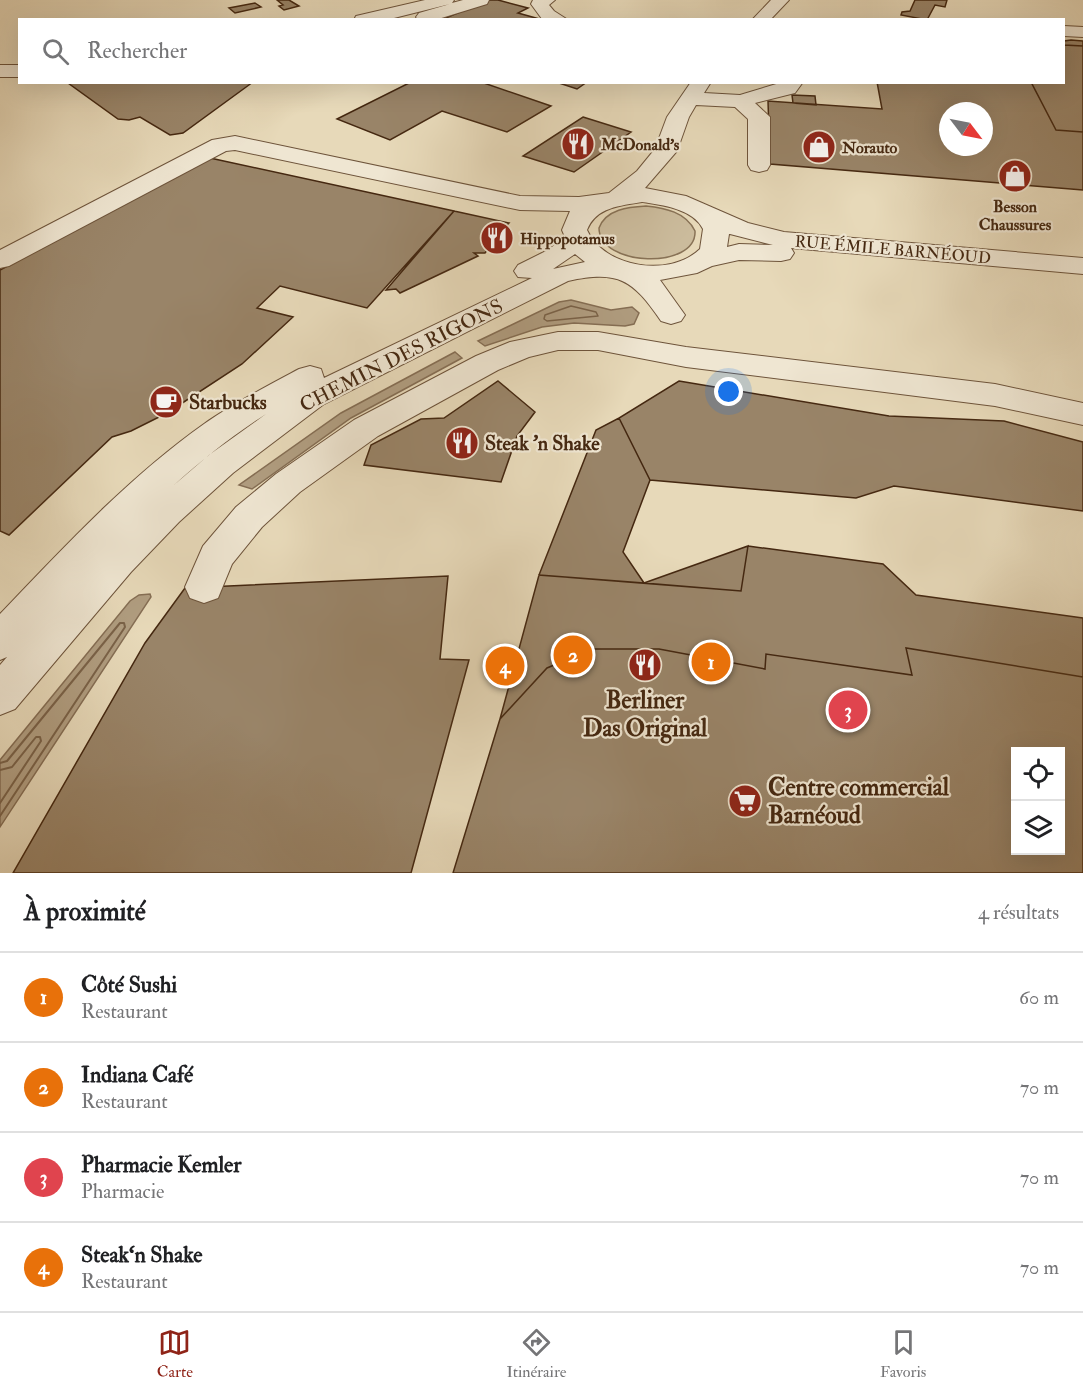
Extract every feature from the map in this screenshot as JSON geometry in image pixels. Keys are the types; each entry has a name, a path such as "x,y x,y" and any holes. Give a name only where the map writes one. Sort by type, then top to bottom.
{"street":[{"path":"370,18 446,0"},
{"path":"423,18 481,0"},
{"path":"547,0 539,4 542,9 557,18"},
{"path":"762,18 781,0"},
{"path":"1065,30 1083,32"},
{"path":"0,71 18,71"},
{"path":"575,237 575,225 584,211 614,198 645,176 666,151 678,117 700,94 760,87 762,84"},
{"path":"700,94 740,101 788,89 792,84"},
{"path":"740,101 759,117 759,165"},
{"path":"0,260 220,145 235,143 520,203 542,212 575,237 586,254 604,264 625,271 654,288 671,315"},
{"path":"666,151 667,164 673,183 684,203"},
{"name":"RUE ÉMILE BARNÉOUD","path":"520,203 562,205 614,198 653,196 684,203 706,216 739,229 784,240 1083,266"},
{"path":"670,354 671,315 680,287 700,262 713,251 717,238 713,224 706,216"},
{"name":"CHEMIN DES RIGONS","path":"0,642 60,575 126,507 206,439 264,402 333,364 543,264 575,237"},
{"name":"RUE ÉMILE BARNÉOUD","path":"625,271 665,273 739,252 759,251 1083,281"},
{"name":"CHEMIN DES RIGONS","path":"0,695 118,561 166,512 221,464 313,396 559,275 581,271 625,271"},
{"path":"204,586 216,557 249,517 288,483 366,428 487,363 521,349 558,341 598,341 670,354 995,395 1083,414"}],"shaded area":[{"path":"646,206 674,212 686,219 695,231 691,244 681,252 648,259 614,250 603,241 599,228 607,217 626,208"}],"water":[{"path":"571,300 611,310 632,307 639,313 634,324 625,326 574,323 542,327 485,346 478,341 559,302"},
{"path":"455,352 462,358 351,418 252,489 239,485 341,413"},
{"path":"150,594 151,597 0,827 0,760 130,601 139,595"}],"building":[{"path":"277,0 289,0 299,6 284,10 279,6 283,5"},
{"path":"488,0 498,0 528,8 518,13 536,18 446,18"},
{"path":"915,0 947,0 945,7 935,5 928,18 901,15 902,12 910,11"},
{"path":"255,3 261,7 235,13 229,8"},
{"path":"1065,41 1083,41 1083,46 1065,45"},
{"path":"1065,45 1083,46 1083,132 1056,130 1032,84 1065,84"},
{"path":"69,84 250,84 183,133 170,135 140,117 129,120 118,119"},
{"path":"407,84 487,84 551,106 507,132 442,111 390,140 337,119"},
{"path":"562,84 584,84 577,89"},
{"path":"877,84 1032,84 1056,130 1083,132 1083,190 770,164 768,101 882,109"},
{"path":"792,95 815,96 816,105 793,103"},
{"path":"583,117 631,132 574,172 523,156"},
{"path":"210,158 454,211 367,308 280,286 257,308 293,317 242,364 167,413 131,431 112,437 9,535 0,531 0,270"},
{"path":"454,211 509,223 502,230 510,232 499,247 491,245 485,253 474,253 478,256 400,293 396,289 386,290"},
{"path":"498,381 535,412 517,436 501,482 364,465 371,445 421,419 444,418"},
{"path":"679,381 889,416 1004,421 1083,442 1083,511 894,486 856,498 650,480 619,418"},
{"path":"619,418 650,480 623,552 644,583 539,575 596,430"},
{"path":"748,546 883,564 916,595 1083,618 1083,677 906,648 912,675 766,654 765,669 659,649 593,649 547,668 500,719 539,575 741,591"},
{"path":"748,546 741,591 644,583"},
{"path":"448,576 440,659 469,660 411,873 13,873 145,643 185,588"},
{"name":"Centre commercial Barnéoud","path":"906,648 1083,677 1083,873 453,873 500,719 547,668 593,649 659,649 765,669 766,654 912,675"}],"place":[{"name":"McDonald's","path":"578,144"},
{"name":"Norauto","path":"819,147"},
{"name":"Besson Chaussures","path":"1015,176"},
{"name":"Hippopotamus","path":"497,238"},
{"name":"Starbucks","path":"166,402"},
{"name":"Steak 'n Shake","path":"462,443"},
{"name":"Indiana Café","path":"573,655"},
{"name":"Côté Sushi","path":"711,662"},
{"name":"Berliner Das Original","path":"645,665"},
{"name":"Steak‘n Shake","path":"505,666"},
{"name":"Pharmacie Kemler","path":"848,710"},
{"name":"Centre commercial Barnéoud","path":"745,801"}]}
